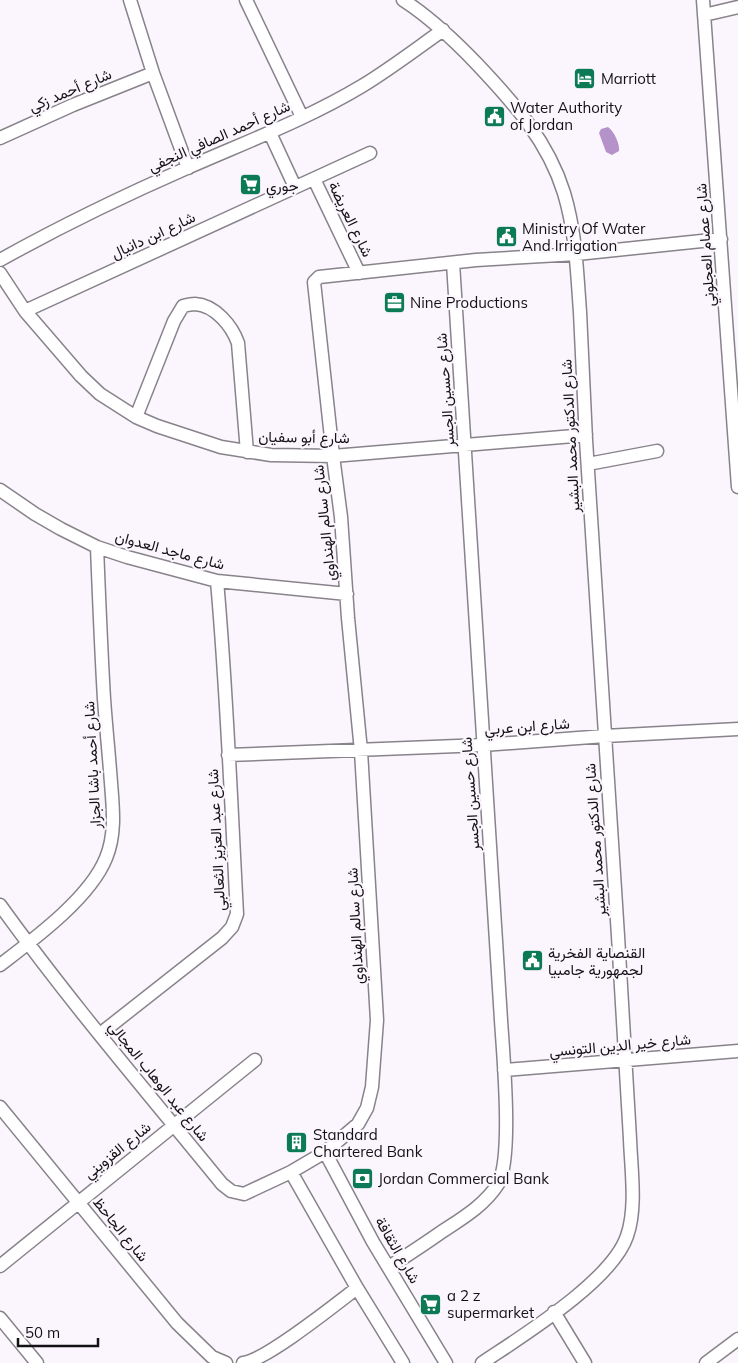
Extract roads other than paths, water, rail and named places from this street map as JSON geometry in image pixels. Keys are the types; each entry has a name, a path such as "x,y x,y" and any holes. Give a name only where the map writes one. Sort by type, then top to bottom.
{"street":[{"path":"130,0 153,73 188,168"},
{"path":"246,0 302,117"},
{"name":"شارع الدكتور محمد البشير","path":"403,0 424,13 443,30 507,95 545,148 564,192 576,251 626,1061 632,1185 631,1217 627,1236 620,1251 613,1262 594,1281 482,1363"},
{"name":"شارع عصام العجلوني","path":"703,0 736,408 738,487"},
{"path":"704,15 738,7"},
{"name":"شارع أحمد الصافي النجفي","path":"0,260 102,206 270,133 362,86 443,30"},
{"name":"شارع أحمد زكي","path":"0,138 73,105 153,73"},
{"path":"270,133 296,187"},
{"name":"شارع ابن دانيال","path":"24,311 370,153"},
{"name":"شارع العريضة","path":"314,179 359,273"},
{"name":"شارع سالم الهنداوي","path":"325,1152 358,1124 368,1108 372,1087 377,1020 361,751 341,516 314,282 319,277 721,235"},
{"name":"شارع حسين الجسر","path":"389,1267 477,1207 499,1183 504,1165 504,1070 453,263"},
{"name":"شارع أبو سفيان","path":"0,273 24,311 81,376 100,394 136,417 189,438 221,447 271,455 333,456 586,435"},
{"path":"136,417 174,321 183,306 195,304 207,307 223,318 234,330 238,343 247,452"},
{"path":"588,464 657,451"},
{"name":"شارع ماجد العدوان","path":"0,490 35,514 97,547 218,581 347,594"},
{"name":"شارع أحمد باشا الجزار","path":"0,965 28,944 84,893 106,858 112,836 113,816 104,700 97,547"},
{"name":"شارع عبد العزيز الثعالبي","path":"100,1034 222,938 232,927 237,914 224,656 218,581"},
{"name":"شارع ابن عربي","path":"228,755 483,745 738,728"},
{"name":"شارع عبد الوهاب المجالي","path":"0,905 28,944 174,1126 222,1184 231,1191 244,1194 291,1172 325,1152"},
{"name":"شارع خير الدين التونسي","path":"504,1070 738,1051"},
{"name":"شارع القزويني","path":"0,1266 256,1060"},
{"name":"شارع الجاحظ","path":"0,1107 177,1323 212,1357 226,1363"},
{"name":"شارع الثقافة","path":"325,1152 373,1242 446,1363"},
{"path":"291,1172 357,1288 403,1363"},
{"path":"243,1363 250,1362 286,1340 357,1288"},
{"path":"554,1312 585,1363"},
{"path":"0,1318 37,1363"},
{"path":"706,1363 738,1339"}],"place":[{"name":"Marriott","path":"585,78"},
{"name":"Water Authority of Jordan","path":"494,116"},
{"name":"جوري","path":"250,185"},
{"name":"Ministry Of Water And Irrigation","path":"506,237"},
{"name":"Nine Productions","path":"394,302"},
{"name":"القنصاية الفخرية لجمهورية جامبيا","path":"532,961"},
{"name":"Standard Chartered Bank","path":"297,1143"},
{"name":"Jordan Commercial Bank","path":"362,1178"},
{"name":"a 2 z supermarket","path":"431,1304"}]}
